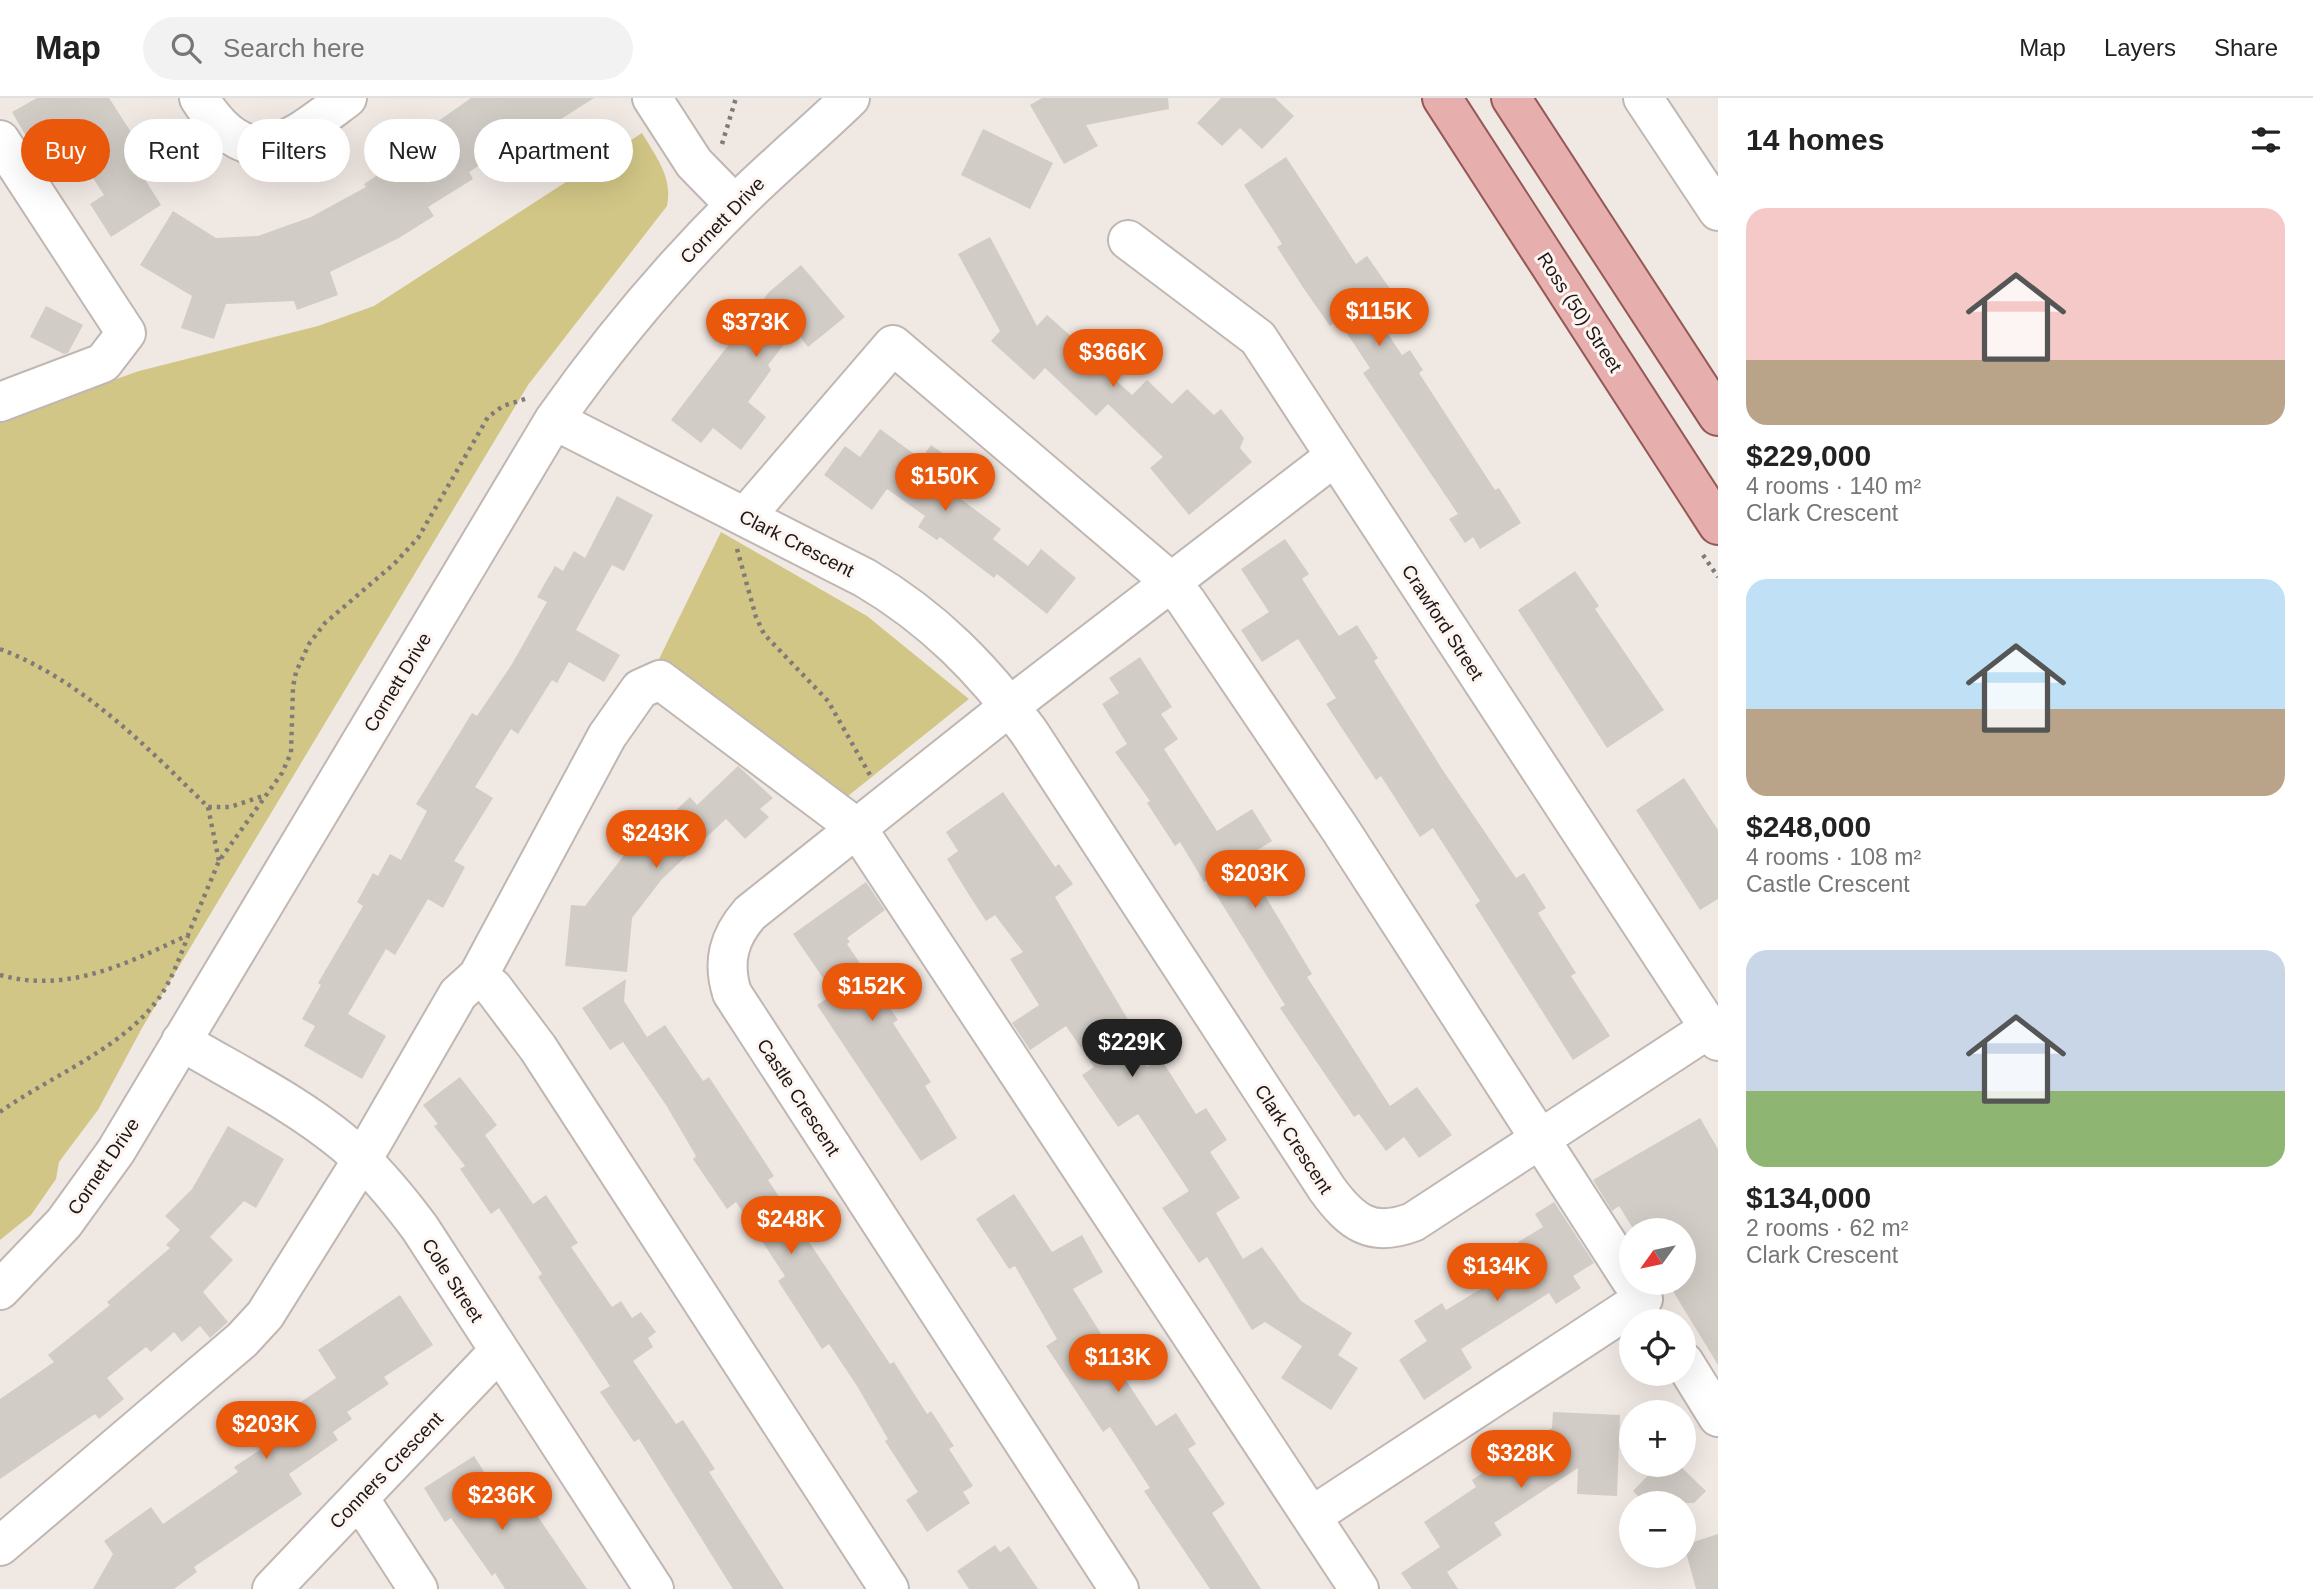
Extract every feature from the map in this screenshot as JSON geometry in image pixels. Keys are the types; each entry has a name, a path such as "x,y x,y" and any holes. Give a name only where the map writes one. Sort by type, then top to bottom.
{"main road":[{"name":"Ross (50) Street","path":"1441,98 1718,525"},
{"path":"1511,98 1718,416"}],"street":[{"path":"200,98 233,139 249,144 267,145 282,142 302,132 347,98"},
{"path":"652,98 694,163 734,205"},
{"path":"1643,98 1718,211"},
{"name":"Cornett Drive","path":"0,1290 40,1251 89,1190 181,1041 544,407 734,205 849,102"},
{"path":"0,140 126,333 103,363 0,402"},
{"name":"Crawford Street","path":"1128,240 1258,338 1714,1034"},
{"path":"736,512 893,345 1170,581 1340,829 1641,1296 1312,1516"},
{"name":"Clark Crescent","path":"544,407 736,512 865,578 914,609 975,663 1010,706 1327,1189 1349,1217 1364,1226 1395,1229 1412,1222 1538,1139 1714,1034"},
{"path":"1010,706 1334,457"},
{"path":"0,1546 242,1340 265,1315 362,1160 458,994 478,975 607,736 640,689 660,680 858,828 1359,1589"},
{"name":"Castle Crescent","path":"1010,706 741,923 728,950 726,963 732,993 1119,1589"},
{"path":"478,975 493,988 538,1048 889,1589"},
{"name":"Cole Street","path":"181,1041 314,1121 362,1160 420,1228 654,1589"},
{"name":"Conners Crescent","path":"272,1589 499,1351"},
{"path":"1696,1381 1718,1417"},
{"path":"359,1498 418,1589"}],"path":[{"path":"722,145 736,98"},
{"path":"0,1112 99,1051 145,1013 169,982 219,861 291,753 291,707 296,672 317,632 418,538 488,417 503,406 544,407"},
{"path":"736,512 756,617 764,634 828,702 888,802"},
{"path":"0,649 46,670 89,700 160,761 208,807 219,861"},
{"path":"208,807 230,807 266,794"},
{"path":"0,975 32,982 92,976 188,935"}],"shaded area":[{"path":"642,133 658,159 668,186 667,206 528,385 142,1028 98,1110 59,1162 56,1179 31,1215 0,1240 0,420 139,371 318,326 374,306 566,182 633,182 633,139"},
{"path":"721,532 867,616 969,699 843,800 659,659"}],"building":[{"path":"37,98 109,98 124,121 124,182 147,182 161,205 111,237 90,204 104,195 96,182 110,182 110,119 21,119 21,128 12,112"},
{"path":"471,98 594,98 561,119 474,119 474,169 469,172 473,179 428,207 434,216 399,238 330,272 338,295 297,310 294,301 226,304 214,339 181,328 192,296 140,265 173,211 216,238 258,236 311,217 366,187 364,184 367,182 460,182 460,119 441,119"},
{"path":"1042,98 1168,98 1169,109 1086,125 1098,146 1064,164 1030,105"},
{"path":"1221,98 1275,98 1294,116 1262,149 1240,128 1222,146 1197,123"},
{"path":"983,129 1053,163 1030,209 961,175"},
{"path":"1286,157 1356,264 1367,256 1400,303 1378,319 1402,355 1410,350 1423,370 1419,373 1495,490 1499,488 1521,523 1480,549 1473,537 1465,543 1449,519 1458,514 1363,373 1370,368 1338,320 1330,326 1304,289 1277,247 1282,244 1244,185"},
{"path":"990,237 1037,326 1047,315 1081,345 1085,342 1103,360 1100,366 1132,395 1147,380 1172,404 1187,389 1214,415 1221,409 1244,438 1240,448 1252,462 1189,515 1150,468 1163,457 1108,404 1096,416 1045,368 1034,380 991,341 1000,331 958,254"},
{"path":"801,265 845,317 808,347 795,330 768,365 771,370 748,402 766,417 741,450 713,428 701,443 671,420 769,292"},
{"path":"46,306 83,325 68,353 64,354 30,337"},
{"path":"880,429 921,459 931,445 955,462 952,466 962,474 950,491 1001,529 993,539 1028,566 1041,549 1076,578 1047,614 997,574 994,578 940,537 937,540 918,527 925,516 887,489 872,510 824,475 845,446 860,457"},
{"path":"617,496 653,515 624,571 612,565 576,630 620,655 604,682 569,662 557,683 552,680 518,734 511,729 475,787 493,798 454,861 465,867 443,908 428,899 395,955 386,949 348,1014 386,1036 362,1079 304,1046 315,1026 302,1019 321,985 318,983 363,906 357,902 373,873 378,876 390,854 401,860 427,811 416,804 472,713 477,716 512,664 547,602 537,597 555,566 563,571 574,551 585,558"},
{"path":"1285,539 1309,574 1302,579 1339,636 1357,625 1378,658 1374,661 1442,769 1516,878 1524,873 1546,908 1538,913 1576,973 1571,976 1610,1036 1573,1060 1475,905 1480,901 1433,828 1420,837 1381,776 1376,780 1326,704 1336,698 1298,639 1262,662 1241,630 1269,612 1241,569"},
{"path":"1575,571 1599,606 1595,609 1664,710 1607,748 1518,610"},
{"path":"1140,657 1172,707 1161,714 1178,739 1164,749 1217,831 1252,809 1272,841 1243,859 1312,974 1307,977 1390,1106 1417,1087 1452,1135 1419,1158 1404,1137 1386,1151 1359,1114 1354,1117 1280,1008 1285,1005 1207,880 1204,882 1180,842 1175,846 1147,803 1150,801 1115,752 1127,744 1102,704 1119,693 1109,678"},
{"path":"738,766 773,798 760,809 769,817 745,839 726,819 662,879 632,918 627,972 565,966 571,905 585,906 638,837 644,841 690,797 697,805"},
{"path":"1684,778 1718,830 1718,899 1700,910 1636,810"},
{"path":"1003,792 1055,867 1059,864 1073,884 1055,897 1130,1023 1121,1028 1147,1067 1161,1059 1196,1114 1206,1108 1227,1140 1210,1152 1240,1198 1216,1213 1243,1259 1262,1247 1301,1301 1352,1333 1338,1355 1358,1368 1331,1410 1281,1378 1302,1346 1265,1322 1252,1330 1207,1257 1199,1263 1162,1208 1189,1191 1138,1114 1118,1127 1082,1075 1094,1067 1066,1026 1030,1050 1012,1023 1039,1005 1010,959 1023,952 995,915 986,921 947,859 958,851 946,832"},
{"path":"866,882 885,910 847,938 850,942 847,944 898,1020 893,1023 931,1082 925,1086 957,1138 921,1161 817,1005 834,994 793,934"},
{"path":"626,979 624,1001 647,1037 665,1025 703,1081 709,1077 774,1176 768,1180 890,1364 894,1362 927,1414 931,1411 954,1446 949,1449 973,1486 963,1492 970,1503 927,1532 906,1500 918,1492 885,1441 888,1439 857,1386 829,1344 822,1349 778,1281 785,1276 736,1202 727,1209 693,1159 696,1156 666,1105 623,1042 610,1050 582,1008"},
{"path":"460,1077 497,1125 485,1135 533,1204 546,1195 578,1243 571,1247 612,1307 621,1301 632,1318 641,1312 656,1332 648,1338 653,1347 633,1361 676,1424 683,1420 715,1469 709,1472 784,1589 733,1589 639,1439 634,1442 600,1392 610,1386 538,1277 542,1274 499,1208 491,1214 460,1169 465,1166 434,1126 438,1124 423,1105"},
{"path":"1700,1118 1718,1149 1718,1365 1696,1329 1696,1309 1684,1309 1675,1295 1696,1295 1696,1218 1626,1218 1619,1206 1612,1211 1593,1180"},
{"path":"228,1126 284,1159 256,1208 244,1201 210,1237 233,1260 203,1292 228,1322 210,1338 200,1326 182,1342 174,1332 151,1352 146,1347 107,1378 124,1399 99,1419 95,1414 0,1479 0,1399 54,1362 48,1355 110,1305 107,1302 170,1248 166,1245 180,1230 165,1216 192,1189"},
{"path":"1014,1194 1052,1252 1082,1235 1103,1272 1073,1289 1110,1348 1106,1350 1156,1426 1176,1413 1196,1444 1188,1449 1225,1504 1212,1513 1261,1589 1210,1589 1144,1491 1150,1488 1110,1427 1103,1432 1046,1346 1057,1339 1015,1266 1009,1269 976,1219"},
{"path":"1554,1202 1594,1263 1573,1276 1581,1288 1556,1304 1549,1293 1461,1349 1472,1368 1424,1400 1399,1360 1427,1341 1414,1321 1442,1303 1446,1310 1529,1260 1518,1242 1543,1227 1535,1214"},
{"path":"400,1295 433,1345 384,1377 389,1384 347,1412 352,1419 333,1432 338,1440 289,1474 302,1494 194,1567 197,1572 174,1589 93,1589 113,1554 104,1541 151,1507 163,1524 238,1472 234,1467 289,1431 279,1417 336,1378 318,1350"},
{"path":"1553,1412 1619,1415 1617,1496 1577,1494 1578,1468 1494,1523 1502,1535 1447,1572 1458,1589 1412,1589 1401,1573 1440,1547 1424,1522 1476,1487 1472,1480 1552,1428"},
{"path":"474,1456 513,1517 530,1505 587,1589 505,1589 495,1573 492,1576 451,1518 445,1522 424,1488"},
{"path":"1646,1477 1691,1477 1706,1491 1696,1501 1696,1491 1633,1491"},
{"path":"1718,1534 1718,1589 1696,1589 1690,1568 1696,1568 1696,1541"},
{"path":"995,1545 1000,1552 1009,1546 1038,1589 969,1589 957,1571"}]}
